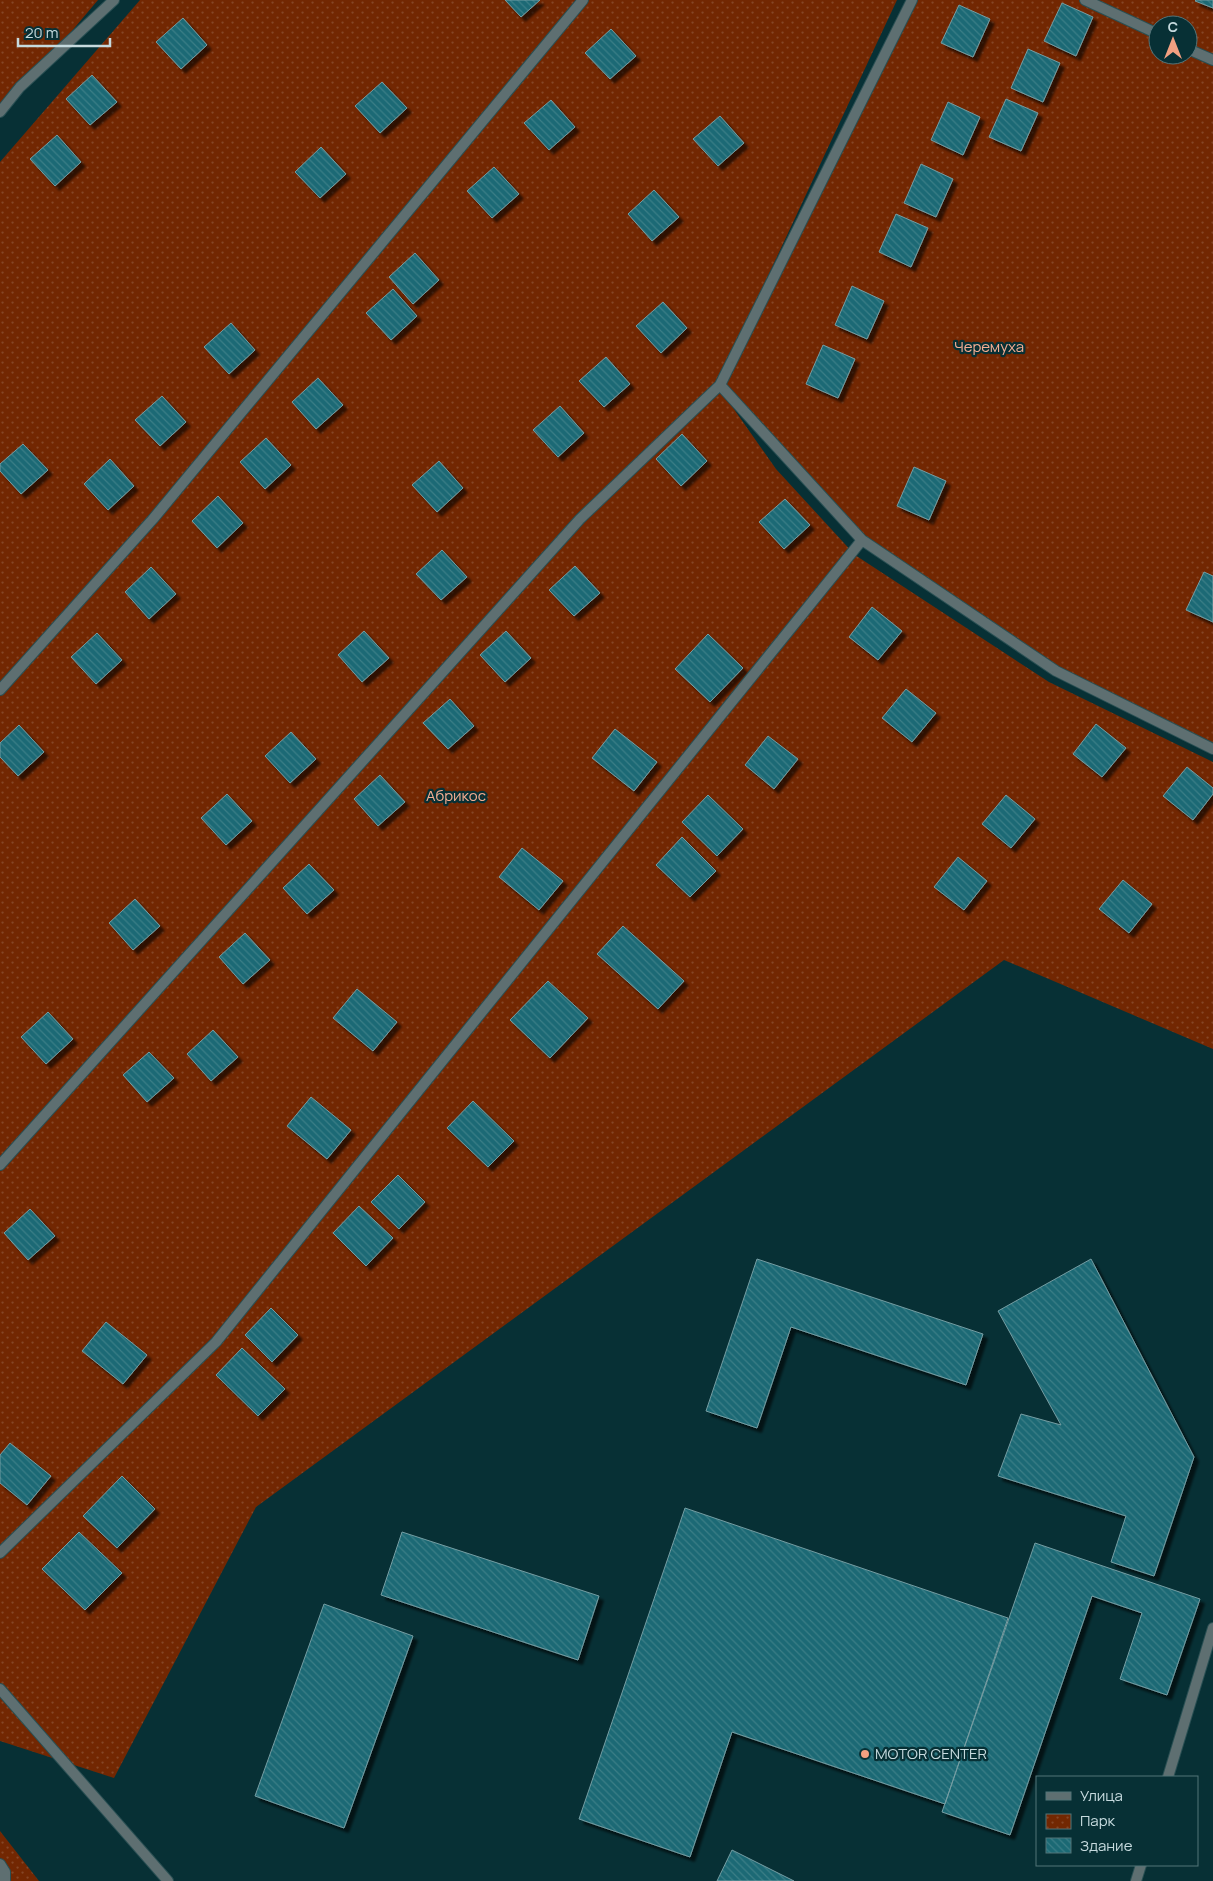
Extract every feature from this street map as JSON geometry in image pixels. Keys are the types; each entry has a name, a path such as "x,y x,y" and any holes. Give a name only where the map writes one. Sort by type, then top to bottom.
{"street":[{"path":"0,112 20,87 114,0"},
{"path":"0,690 153,519 584,0"},
{"path":"0,1165 580,519 720,385 912,0"},
{"path":"1084,0 1148,29"},
{"path":"1198,53 1213,60"},
{"path":"720,385 862,540 1056,671 1213,749"},
{"path":"0,1552 216,1342 862,540"},
{"path":"1168,1776 1213,1628"},
{"path":"0,1689 168,1881"},
{"path":"0,1864 5,1872 6,1881"},
{"path":"1136,1881 1141,1866"}],"green space":[{"path":"0,0 98,0 0,116"},
{"name":"Абрикос","path":"140,0 897,0 717,385 776,469 855,555 1049,682 1213,762 1213,1049 1004,960 256,1507 114,1778 0,1741 0,162"},
{"name":"Черемуха","path":"912,0 1213,0 1213,749 1056,671 862,540 720,385"},
{"path":"0,1831 39,1881 0,1881"}],"building":[{"path":"505,0 540,0 521,17"},
{"path":"1196,0 1213,0 1213,8 1195,1"},
{"path":"1062,3 1093,17 1076,56 1044,41"},
{"path":"959,5 990,19 973,57 941,43"},
{"path":"183,18 207,45 181,69 156,42"},
{"path":"611,29 636,56 610,79 585,53"},
{"path":"1028,49 1060,63 1043,102 1011,88"},
{"path":"92,75 117,102 90,125 66,99"},
{"path":"382,82 407,108 380,133 355,106"},
{"path":"1006,99 1038,113 1021,151 989,137"},
{"path":"551,100 575,127 549,150 524,123"},
{"path":"948,102 980,117 963,155 931,140"},
{"path":"720,116 744,143 718,166 693,139"},
{"path":"57,135 81,162 55,186 30,159"},
{"path":"321,147 346,174 320,198 295,172"},
{"path":"921,164 953,179 936,217 904,203"},
{"path":"494,167 519,194 492,218 467,191"},
{"path":"654,190 679,217 652,241 628,214"},
{"path":"896,214 928,228 911,267 879,252"},
{"path":"415,253 439,280 413,304 389,277"},
{"path":"852,286 884,301 867,339 835,325"},
{"path":"393,289 417,316 391,340 366,313"},
{"path":"663,302 687,328 661,353 636,326"},
{"path":"231,323 255,350 229,374 204,347"},
{"path":"823,345 855,359 838,398 806,384"},
{"path":"606,357 630,384 604,407 579,381"},
{"path":"318,378 343,405 316,429 292,402"},
{"path":"162,396 186,422 160,446 135,420"},
{"path":"560,406 584,433 558,457 533,430"},
{"path":"682,434 707,461 681,486 656,459"},
{"path":"266,438 291,465 265,489 240,462"},
{"path":"23,444 48,470 21,494 0,471 0,464"},
{"path":"110,459 134,486 108,510 84,484"},
{"path":"439,461 463,488 437,512 412,485"},
{"path":"914,467 946,481 929,520 897,506"},
{"path":"218,496 243,523 217,548 192,521"},
{"path":"785,499 810,525 784,549 759,522"},
{"path":"442,550 467,577 441,600 416,574"},
{"path":"575,566 600,593 574,616 549,590"},
{"path":"151,567 176,594 149,619 125,592"},
{"path":"1204,572 1213,576 1213,622 1186,610"},
{"path":"872,607 902,631 878,660 849,637"},
{"path":"364,631 389,658 362,682 338,655"},
{"path":"506,631 531,658 505,682 480,655"},
{"path":"97,633 122,660 96,684 71,657"},
{"path":"708,634 743,668 710,702 675,669"},
{"path":"906,689 936,713 912,742 882,718"},
{"path":"450,699 474,726 448,749 423,723"},
{"path":"1096,724 1126,748 1102,777 1073,754"},
{"path":"19,725 44,752 18,776 0,757 0,743"},
{"path":"615,729 657,762 634,791 592,758"},
{"path":"291,732 316,759 290,783 265,756"},
{"path":"768,736 798,759 774,789 745,765"},
{"path":"1187,767 1213,788 1213,794 1193,820 1163,796"},
{"path":"380,775 405,802 378,826 354,799"},
{"path":"227,794 252,821 226,845 201,818"},
{"path":"708,795 743,829 717,856 682,822"},
{"path":"1006,795 1035,819 1011,848 982,824"},
{"path":"682,837 716,871 690,897 656,865"},
{"path":"522,848 563,881 539,910 499,877"},
{"path":"958,857 987,881 964,910 934,887"},
{"path":"309,864 334,890 307,914 283,888"},
{"path":"1123,880 1152,904 1129,933 1099,909"},
{"path":"135,899 160,926 133,950 109,923"},
{"path":"623,926 684,981 658,1009 597,954"},
{"path":"245,933 270,960 243,984 219,957"},
{"path":"548,981 588,1018 550,1058 510,1020"},
{"path":"357,989 397,1022 373,1051 333,1018"},
{"path":"48,1012 73,1039 46,1064 21,1037"},
{"path":"213,1030 238,1057 211,1081 187,1054"},
{"path":"149,1052 174,1078 147,1102 123,1075"},
{"path":"311,1097 351,1130 327,1159 287,1126"},
{"path":"473,1101 514,1141 488,1167 447,1128"},
{"path":"398,1175 425,1202 399,1229 371,1202"},
{"path":"359,1206 393,1238 366,1266 333,1233"},
{"path":"30,1209 55,1236 28,1260 4,1233"},
{"path":"757,1259 983,1334 966,1385 791,1327 757,1428 706,1411"},
{"path":"1091,1259 1194,1457 1154,1576 1111,1562 1126,1516 998,1476 1021,1414 1061,1425 998,1311"},
{"path":"271,1308 298,1335 272,1362 245,1335"},
{"path":"106,1322 147,1355 123,1384 82,1351"},
{"path":"242,1348 285,1389 258,1416 216,1375"},
{"path":"10,1443 51,1476 27,1505 0,1483 0,1455"},
{"path":"122,1476 155,1509 117,1548 83,1516"},
{"path":"685,1508 1008,1618 945,1804 732,1732 690,1857 579,1819"},
{"path":"79,1532 122,1573 85,1610 42,1569"},
{"path":"402,1532 599,1596 578,1660 381,1595"},
{"path":"1035,1543 1200,1599 1167,1695 1120,1679 1142,1613 1092,1596 1010,1835 942,1812"},
{"path":"324,1604 413,1636 344,1828 255,1796"},
{"path":"732,1850 794,1881 717,1881"}],"place":[{"name":"MOTOR CENTER","path":"865,1754"}]}
